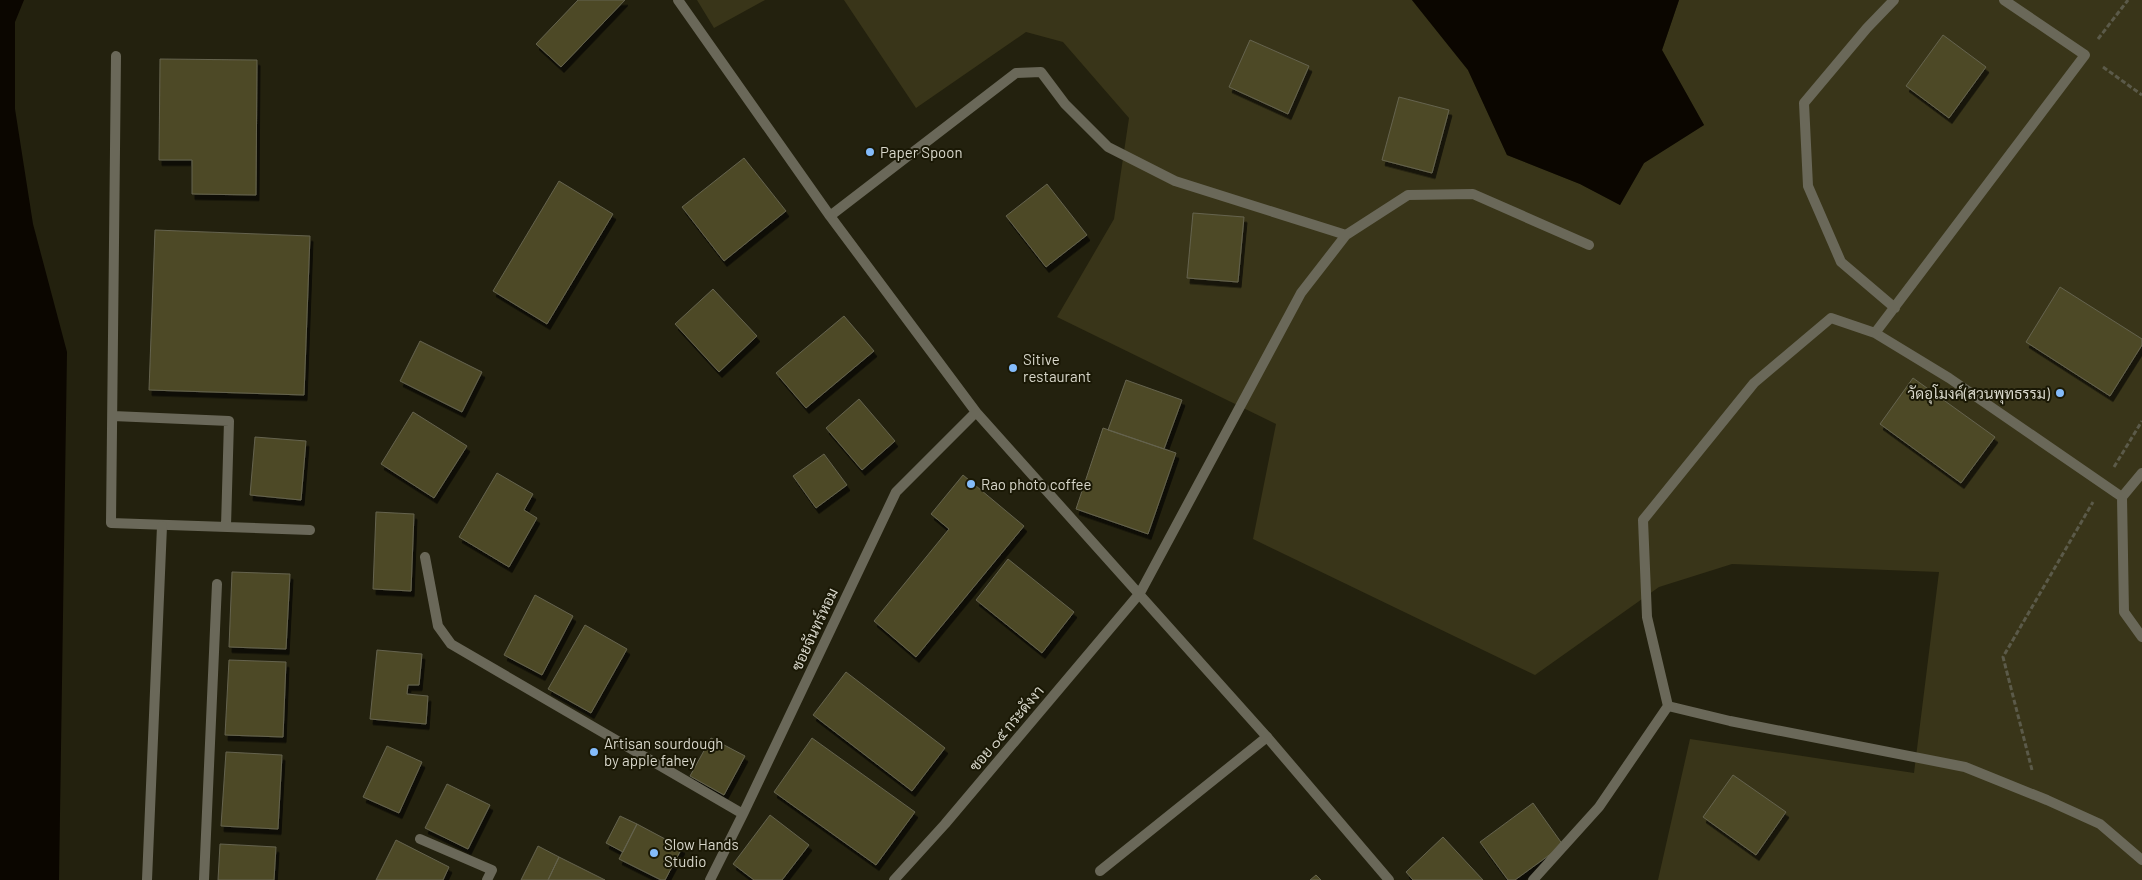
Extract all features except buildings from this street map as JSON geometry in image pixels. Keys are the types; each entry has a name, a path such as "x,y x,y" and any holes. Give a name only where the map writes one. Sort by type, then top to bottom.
{"street":[{"path":"678,0 830,216 976,412 1268,737 1389,880"},
{"path":"1894,0 1867,28 1804,103 1808,186 1841,262 1895,308"},
{"path":"1875,333 2086,55 2004,0"},
{"path":"116,56 111,523 310,530"},
{"path":"830,216 1016,73 1041,72 1065,104 1108,148 1175,181 1346,235"},
{"name":"ซอย ๐๕ กระดังงา","path":"894,880 945,824 1140,593 1301,293 1346,235 1408,195 1473,194 1589,245"},
{"path":"1533,880 1600,806 1668,706 1647,618 1642,520 1754,383 1831,318 1875,333 1949,378 2122,497"},
{"name":"ซอยจันทร์หอม","path":"710,880 744,814 896,492 976,412"},
{"path":"113,416 229,421 226,526"},
{"path":"2142,473 2122,497 2124,612 2142,637"},
{"path":"148,880 162,526"},
{"path":"425,557 438,626 450,644 744,814"},
{"path":"204,880 217,584"},
{"path":"1668,706 1730,721 1965,767 2040,797 2100,824 2142,860"},
{"path":"1100,871 1268,737"},
{"path":"420,839 492,870 487,880"}],"path":[{"path":"2128,0 2086,55 2142,95"},
{"path":"2040,797 2002,657 2142,421"}],"shaded area":[{"path":"0,0 24,0 15,22 15,109 33,224 67,352 59,880 0,880"},
{"path":"697,0 765,0 714,28"},
{"path":"844,0 1412,0 1468,70 1507,155 1580,184 1620,205 1644,163 1704,125 1662,50 1679,0 2142,0 2142,880 1658,880 1690,739 1914,773 1939,572 1732,564 1659,587 1535,675 1253,539 1276,424 1057,317 1114,219 1129,118 1063,42 1026,32 916,108"},
{"path":"1412,0 1679,0 1662,50 1704,125 1644,163 1620,205 1580,184 1507,155 1468,70"}],"place":[{"name":"Paper Spoon","path":"870,152"},
{"name":"Sitive restaurant","path":"1013,368"},
{"name":"วัดอุโมงค์(สวนพุทธรรม)","path":"2060,393"},
{"name":"Rao photo coffee","path":"971,484"},
{"name":"Artisan sourdough by apple fahey","path":"594,752"},
{"name":"Slow Hands Studio","path":"654,853"}]}
